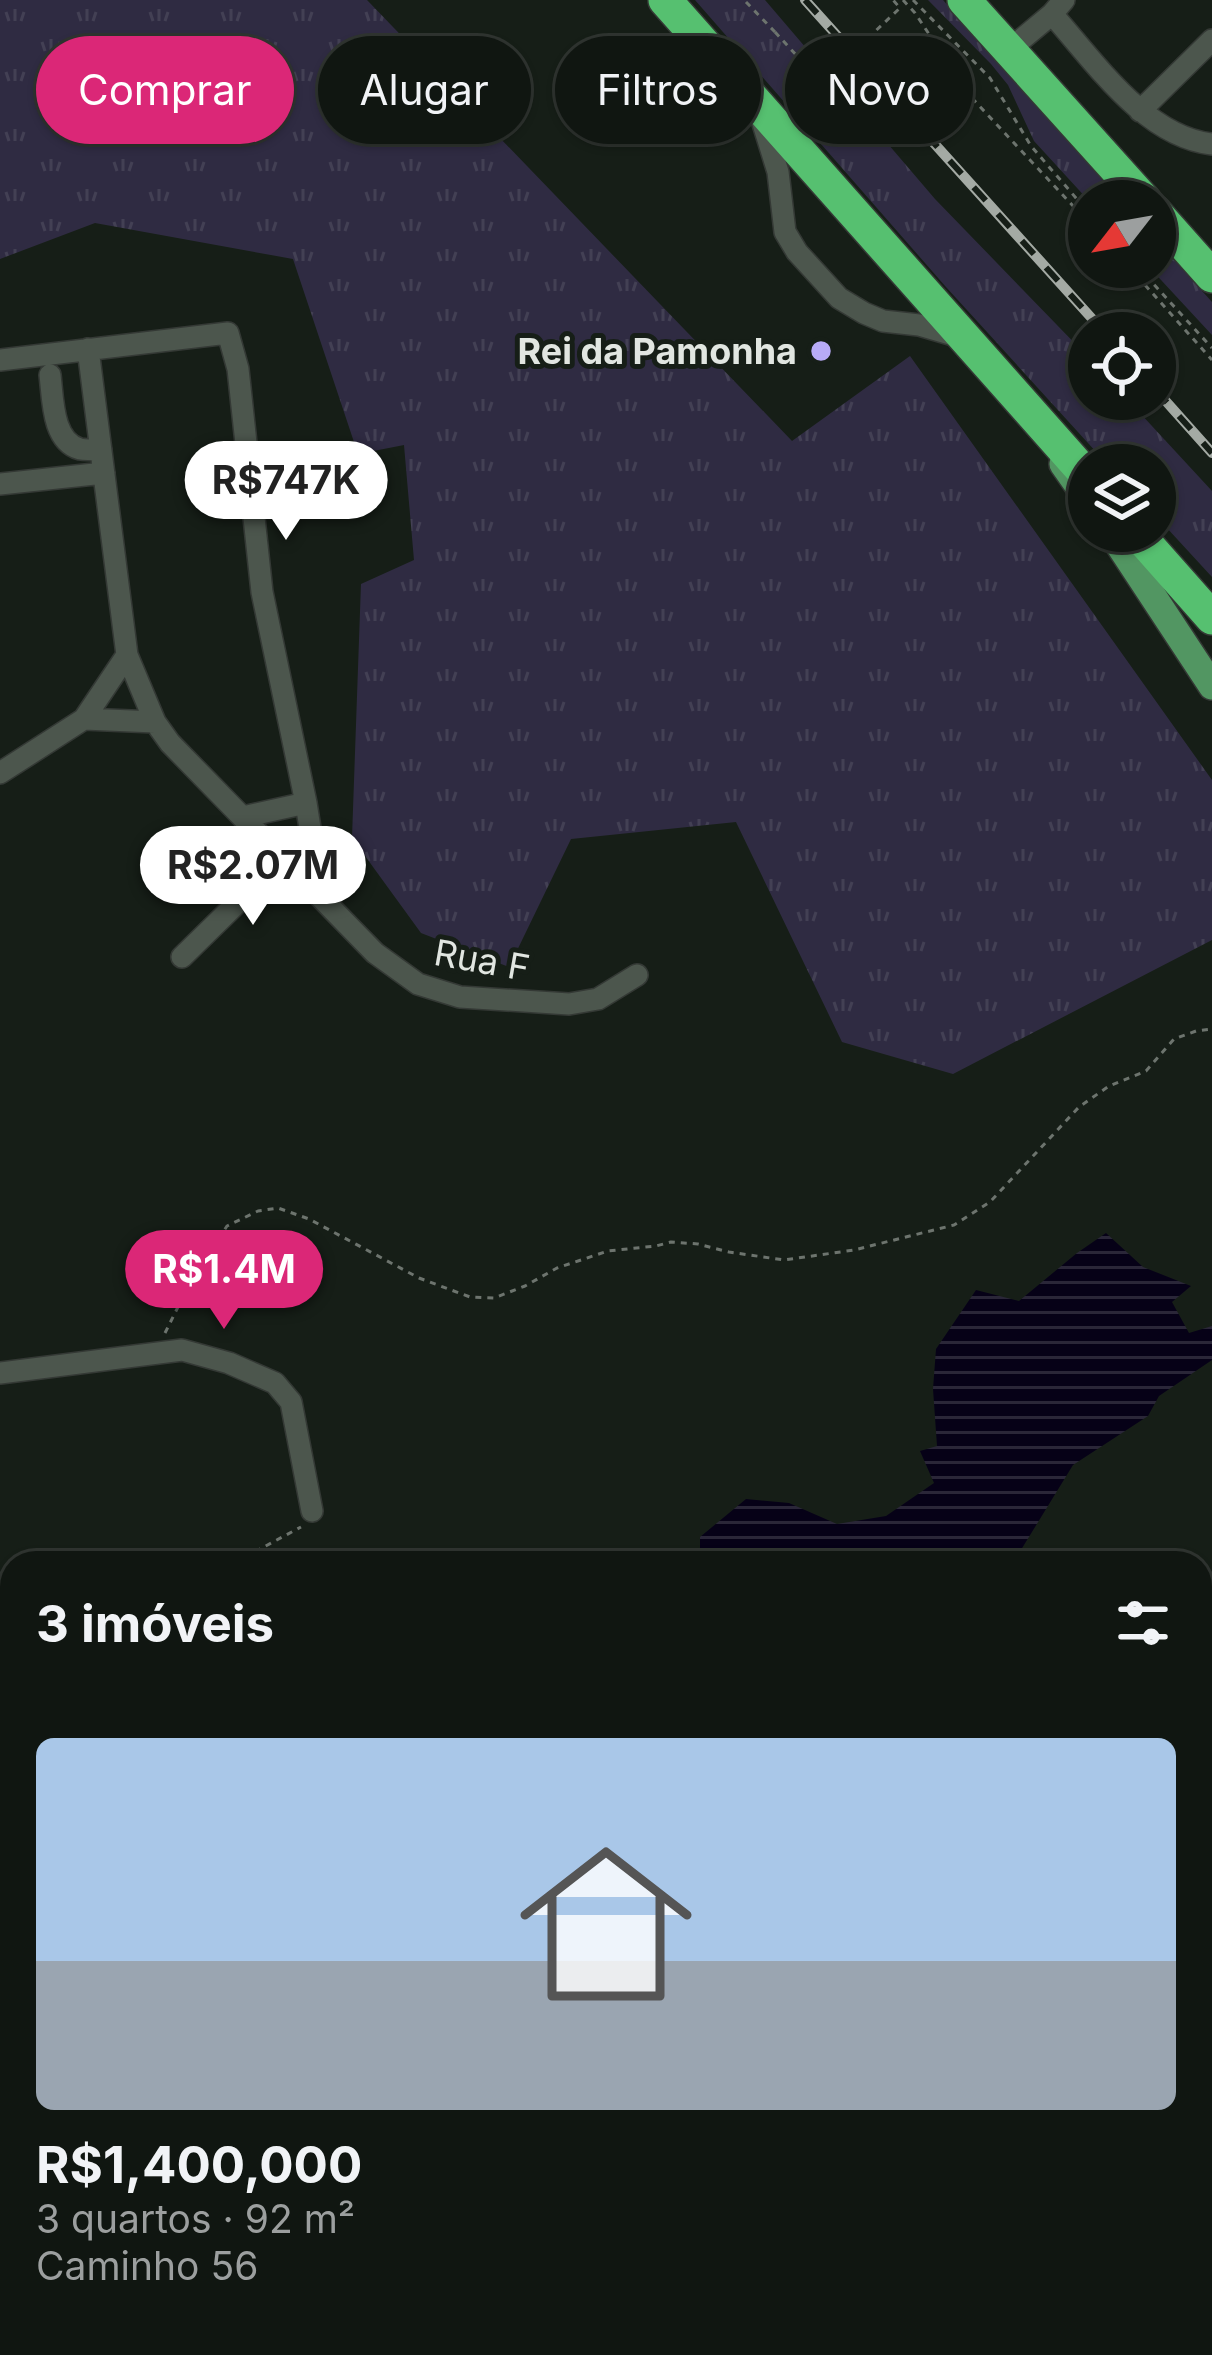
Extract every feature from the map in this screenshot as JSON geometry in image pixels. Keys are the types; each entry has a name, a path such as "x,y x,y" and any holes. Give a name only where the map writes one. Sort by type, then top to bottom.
{"highway":[{"path":"665,0 696,36"},
{"path":"964,0 1126,180"},
{"path":"761,111 1068,454"},
{"path":"1176,236 1212,276"},
{"path":"1154,552 1212,618"}],"main road":[{"path":"1017,396 1068,470"},
{"path":"1124,552 1212,686"}],"street":[{"path":"1010,50 1058,7 1140,111 1160,125 1212,144"},
{"path":"1140,111 1212,40"},
{"path":"761,118 778,172 785,232 839,298 884,321 966,339"},
{"path":"0,360 228,333 235,350 262,592 321,897"},
{"name":"Rua F","path":"88,349 127,655 154,722 194,769 375,953 401,974 438,992 535,1004 589,1003 637,975"},
{"path":"50,375 57,425 65,440 103,462"},
{"path":"0,484 103,462"},
{"path":"0,773 85,719 127,655"},
{"path":"85,719 154,722"},
{"path":"244,817 306,803"},
{"path":"182,957 284,857"},
{"path":"0,1372 182,1350 248,1372 282,1389 294,1412 312,1511"}],"path":[{"path":"746,2 821,82 900,8 893,0"},
{"path":"903,0 970,96 1068,201"},
{"path":"913,0 990,77 1030,146 1068,189"},
{"path":"1148,288 1212,360"},
{"path":"1157,288 1212,348"},
{"path":"156,1352 190,1281 227,1226 258,1211 278,1208 309,1219 419,1278 470,1297 494,1298 557,1268 608,1251 671,1242 784,1260 854,1250 954,1225 989,1202 1079,1107 1109,1086 1146,1071 1174,1039 1212,1029"},
{"path":"255,1551 317,1521 312,1511"}],"green space":[{"path":"0,0 367,0 402,36 318,36 318,144 506,144 792,441 910,356 1212,780 1212,940 953,1074 842,1042 736,822 571,839 509,967 421,933 352,838 361,584 414,560 404,445 358,454 293,259 95,223 0,259"},
{"path":"695,0 765,0 796,36 785,36 785,103 761,75 761,36 726,36"},
{"path":"928,0 943,0 1102,180 1070,180 1034,141 1008,85 973,46 973,36 963,36"},
{"path":"821,144 888,144 1068,336 1068,420 1146,420 1169,444 1089,444"},
{"path":"1176,262 1212,302 1212,335 1168,288 1176,288"},
{"path":"1176,452 1212,491 1212,577 1176,538"}],"shaded area":[{"path":"1106,1233 1143,1267 1191,1286 1172,1302 1189,1333 1212,1326 1212,1360 1159,1396 1148,1416 1073,1465 1020,1551 700,1551 700,1537 746,1499 789,1503 837,1524 886,1516 934,1483 920,1451 937,1446 936,1349 976,1290 1019,1301"}],"railway":[{"path":"805,0 1086,312"},
{"path":"1176,413 1212,453"}],"place":[{"name":"Rei da Pamonha","path":"821,351"}]}
